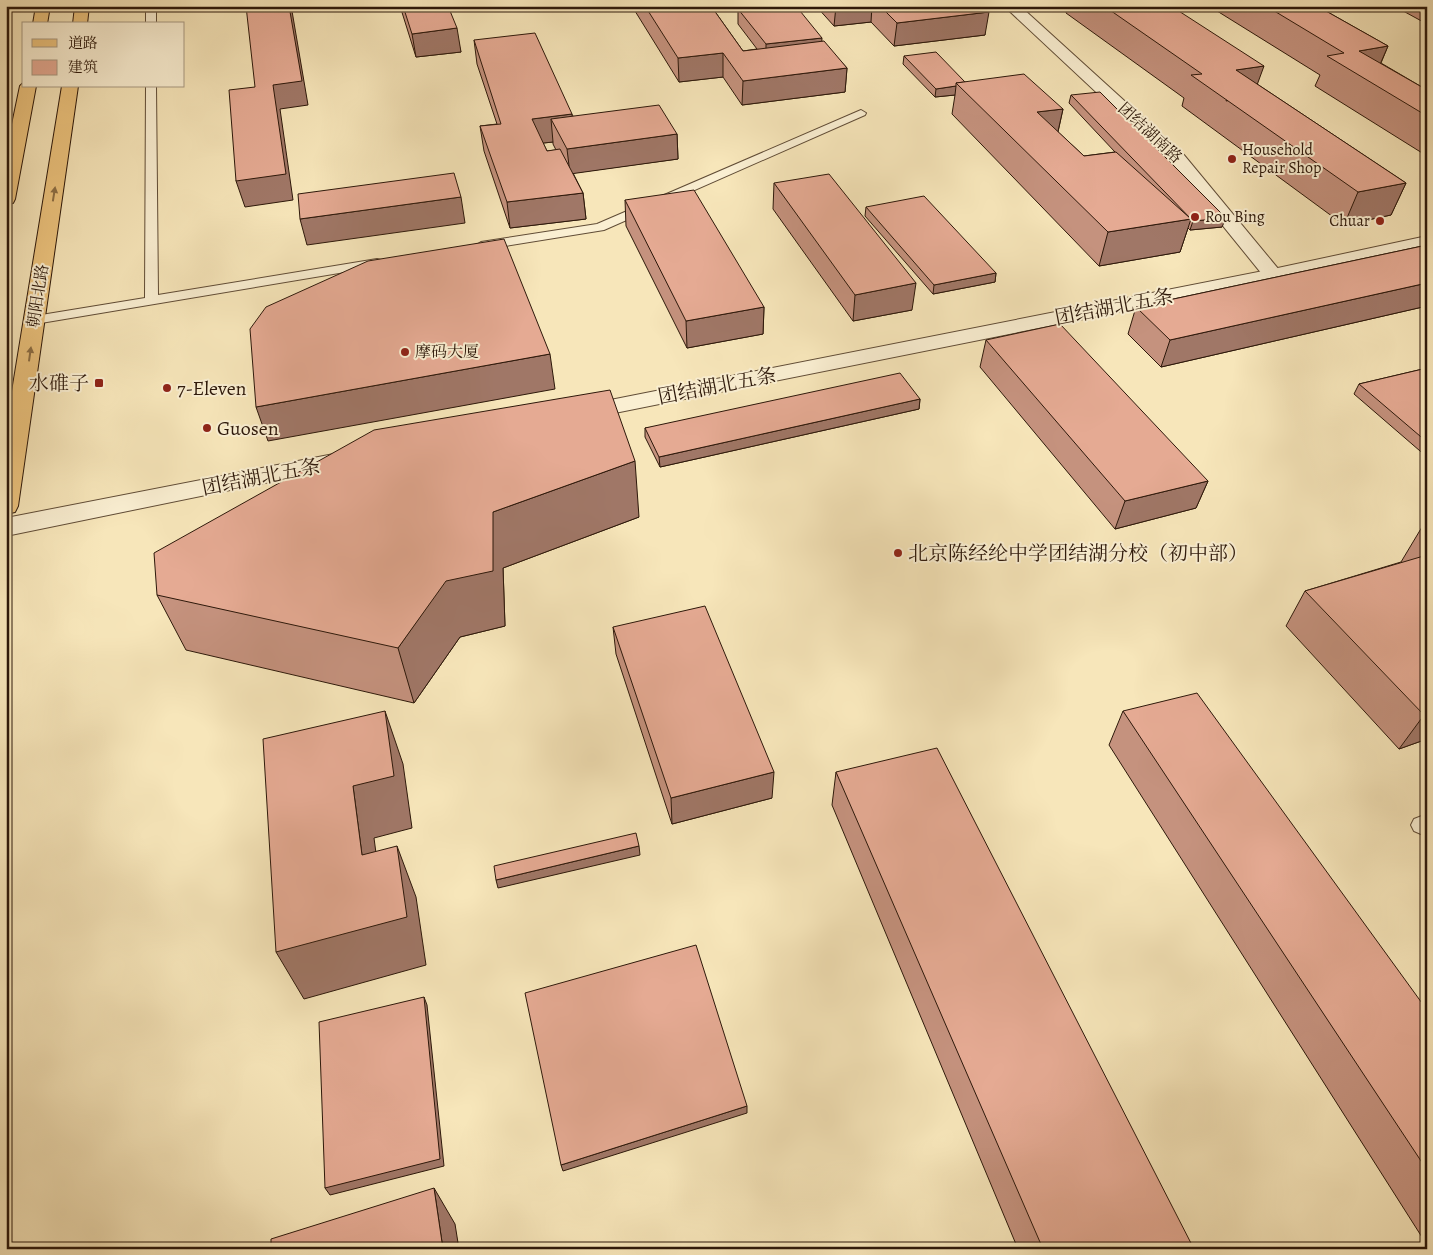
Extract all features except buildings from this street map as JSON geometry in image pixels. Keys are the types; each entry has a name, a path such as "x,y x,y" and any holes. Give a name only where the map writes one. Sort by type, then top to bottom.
{"main road":[{"path":"40,22 43,6"},
{"path":"80,22 82,6"},
{"path":"6,199 28,88"},
{"name":"朝阳北路","path":"6,506 70,88"}],"street":[{"name":"团结湖南路","path":"1013,8 1178,159 1273,275"},
{"name":"团结湖北五条","path":"558,417 1273,275 1427,242"},
{"name":"团结湖北五条","path":"6,527 363,456"}],"lane":[{"path":"151,6 151,22"},
{"path":"1013,8 1043,6"},
{"path":"151,88 152,301"},
{"path":"473,248 600,226 861,113"},
{"path":"34,320 385,262"}],"place":[{"name":"Household Repair Shop","path":"1232,159"},
{"name":"Rou Bing","path":"1195,217"},
{"name":"Chuar","path":"1380,221"},
{"name":"摩码大厦","path":"405,352"},
{"name":"水碓子","path":"99,383"},
{"name":"7-Eleven","path":"167,388"},
{"name":"Guosen","path":"207,428"},
{"name":"北京陈经纶中学团结湖分校（初中部）","path":"898,553"}]}
